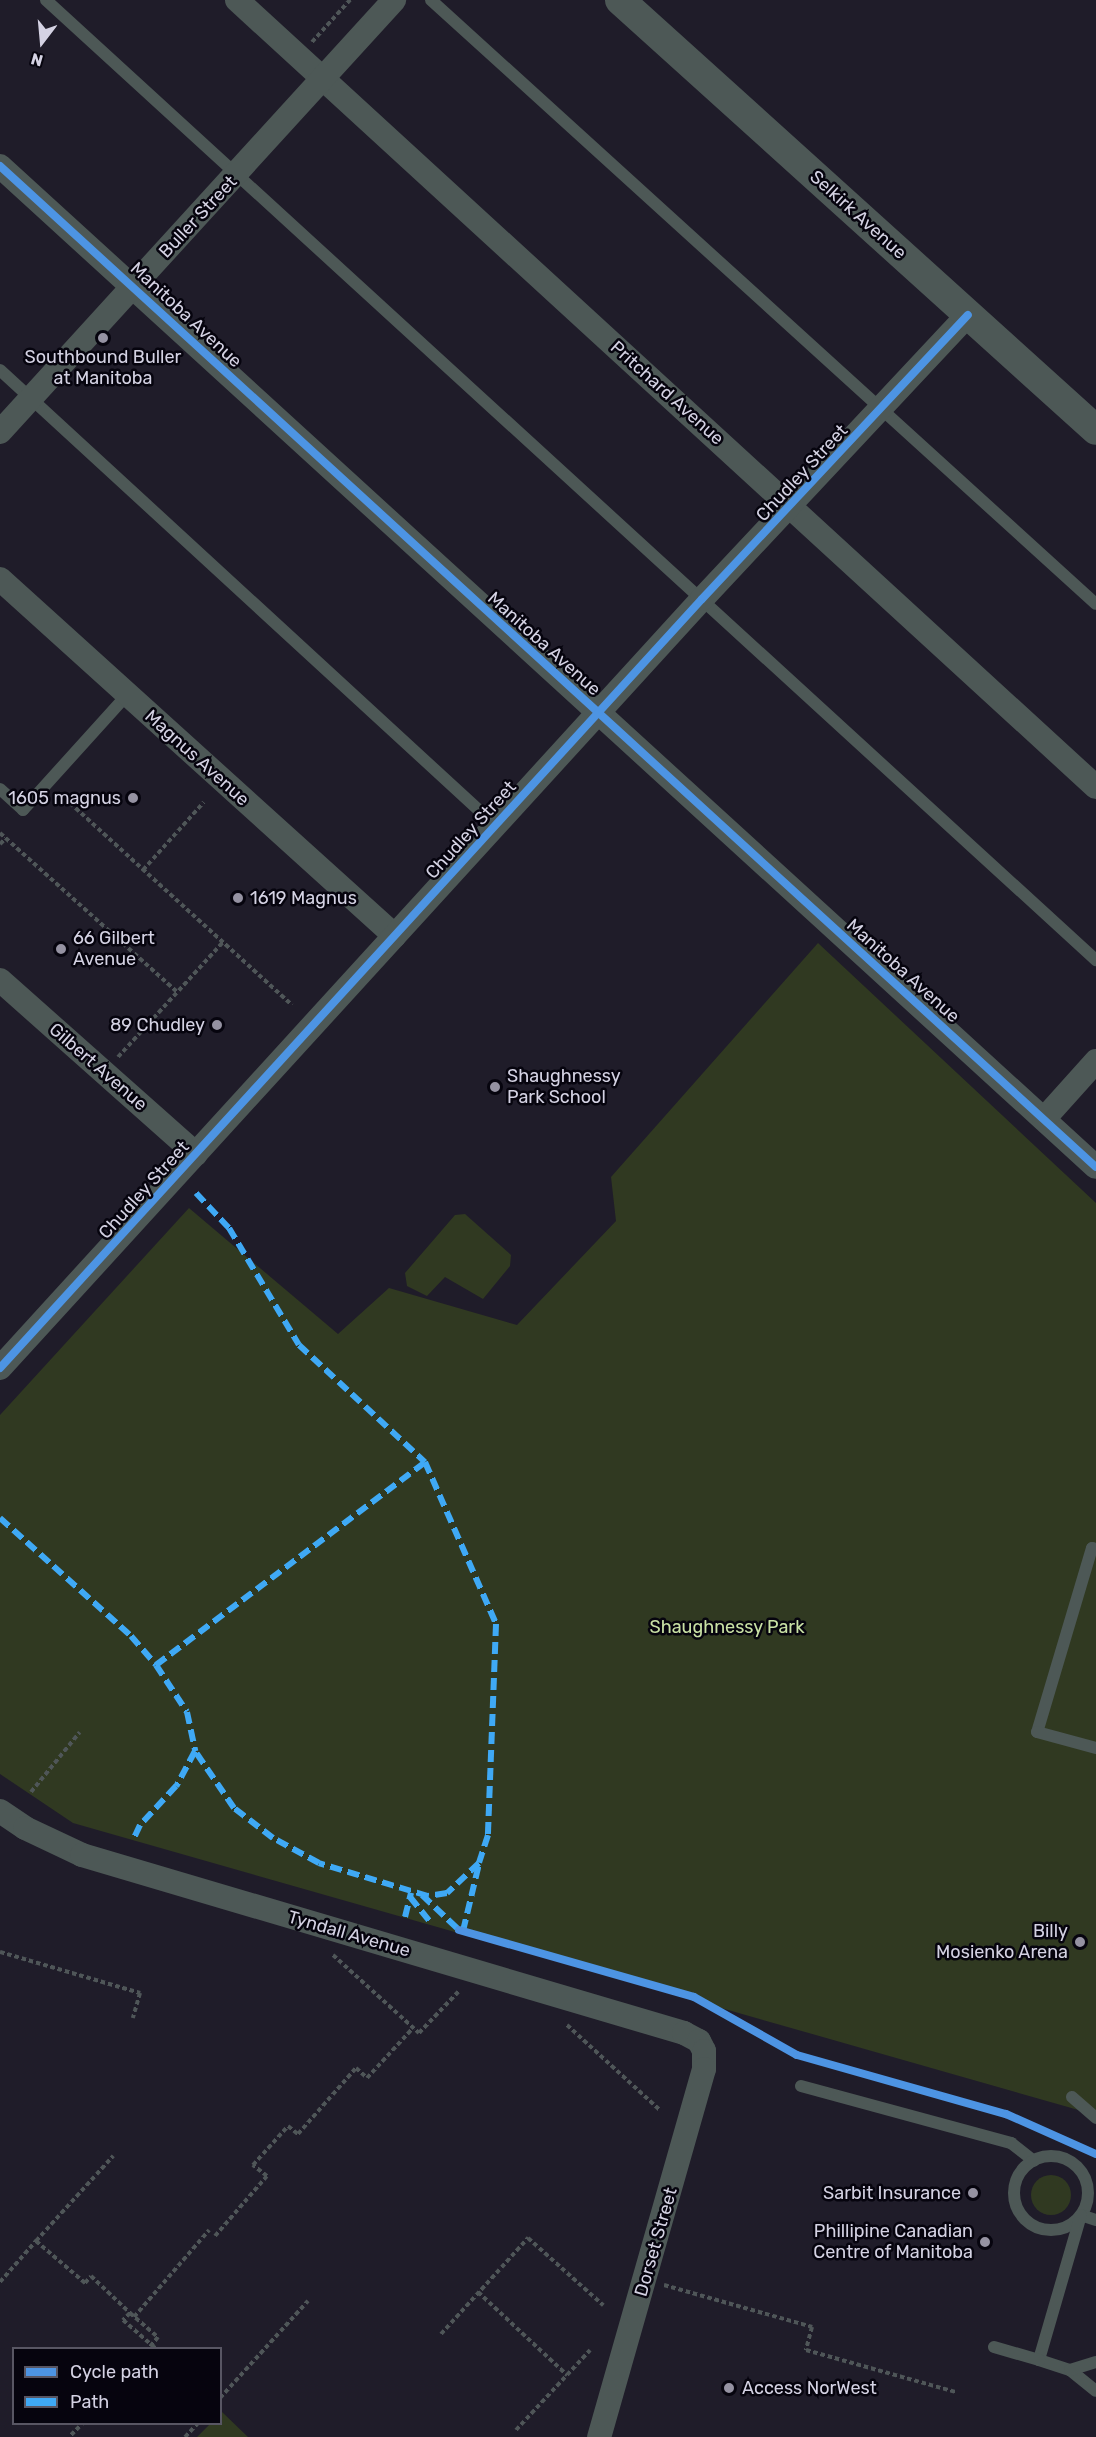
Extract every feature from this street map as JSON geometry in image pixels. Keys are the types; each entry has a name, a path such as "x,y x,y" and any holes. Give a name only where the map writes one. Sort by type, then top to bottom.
{"street":[{"name":"Pritchard Avenue","path":"237,0 1096,787"},
{"name":"Buller Street","path":"0,432 394,0"},
{"name":"Selkirk Avenue","path":"620,0 1096,430"},
{"name":"Manitoba Avenue","path":"0,166 597,714 1096,1167"},
{"name":"Chudley Street","path":"0,1368 702,599 791,508 968,315"},
{"name":"Magnus Avenue","path":"0,579 396,936"},
{"name":"Gilbert Avenue","path":"0,980 196,1154"},
{"path":"1044,1119 1096,1061"},
{"name":"Tyndall Avenue","path":"0,1811 25,1828 82,1855 684,2033 702,2046"},
{"name":"Dorset Street","path":"599,2437 646,2279 704,2069 702,2046"}],"lane":[{"path":"46,0 1096,960"},
{"path":"431,0 1096,604"},
{"path":"0,370 495,825"},
{"path":"0,789 23,810 127,695"},
{"path":"1096,1549 1092,1548 1037,1732 1096,1748"},
{"path":"801,2086 1011,2143 1034,2161"},
{"path":"1072,2097 1096,2118"},
{"path":"1040,2360 1088,2192 1079,2169 1058,2157 1034,2161 1017,2178 1015,2201 1020,2212 1038,2227 1050,2230 1072,2223 1081,2215"},
{"path":"1081,2215 1096,2220"},
{"path":"994,2347 1070,2370 1096,2391"},
{"path":"1070,2370 1096,2362"}],"path":[{"path":"299,56 350,0"},
{"path":"48,796 55,789 292,1005"},
{"path":"143,870 204,802"},
{"path":"0,833 177,992"},
{"path":"0,844 6,838"},
{"path":"118,1057 223,942"},
{"path":"31,1792 80,1732"},
{"path":"0,1952 140,1993 133,2018"},
{"path":"333,1955 419,2033 459,1991"},
{"path":"567,2025 661,2111"},
{"path":"215,2236 267,2175 253,2165 288,2126 297,2134 356,2068 367,2078 413,2028"},
{"path":"0,2282 113,2156"},
{"path":"134,2317 209,2230"},
{"path":"441,2334 528,2238 603,2305"},
{"path":"36,2241 85,2283 91,2276 158,2337 153,2347"},
{"path":"646,2279 812,2327 806,2350 955,2392"},
{"path":"478,2292 567,2375"},
{"path":"222,2396 308,2301"},
{"path":"130,2313 123,2320 151,2347"},
{"path":"516,2430 590,2350"},
{"path":"71,2435 81,2425"},
{"path":"185,2437 196,2425"}],"green space":[{"name":"Shaughnessy Park","path":"818,943 1096,1203 1096,2115 73,1823 0,1774 0,1415 189,1208 338,1334 389,1288 517,1325 616,1221 611,1177"},
{"path":"465,1214 511,1255 510,1266 483,1299 445,1277 427,1296 407,1286 405,1273 455,1215"},
{"path":"1051,2175 1059,2176 1065,2181 1070,2187 1070,2203 1065,2209 1059,2214 1051,2215 1043,2214 1037,2209 1032,2203 1031,2195 1032,2187 1037,2181 1043,2176"},
{"path":"222,2412 248,2437 197,2437 209,2425 222,2425"}],"marked path":[{"path":"196,1193 229,1228 299,1345 425,1462"},
{"path":"156,1665 425,1462 496,1624 488,1835 479,1863 447,1893 428,1896 319,1863 273,1838 234,1808 195,1751"},
{"path":"0,1518 131,1636 156,1665 187,1712 195,1751 176,1786 140,1825 134,1838"},
{"path":"463,1931 479,1864"},
{"path":"405,1917 411,1893"},
{"path":"422,1895 459,1930"},
{"path":"410,1897 431,1923"}],"cycle path":[{"path":"0,166 1096,1167"},
{"path":"0,1368 702,599 968,315"},
{"path":"459,1930 694,1997 797,2055 1006,2114 1096,2154"}],"place":[{"name":"Southbound Buller at Manitoba","path":"103,338"},
{"name":"1605 magnus","path":"133,798"},
{"name":"1619 Magnus","path":"238,898"},
{"name":"66 Gilbert Avenue","path":"61,949"},
{"name":"89 Chudley","path":"217,1025"},
{"name":"Shaughnessy Park School","path":"495,1087"},
{"name":"Billy Mosienko Arena","path":"1080,1942"},
{"name":"Sarbit Insurance","path":"973,2193"},
{"name":"Phillipine Canadian Centre of Manitoba","path":"985,2242"},
{"name":"Access NorWest","path":"729,2388"}]}
